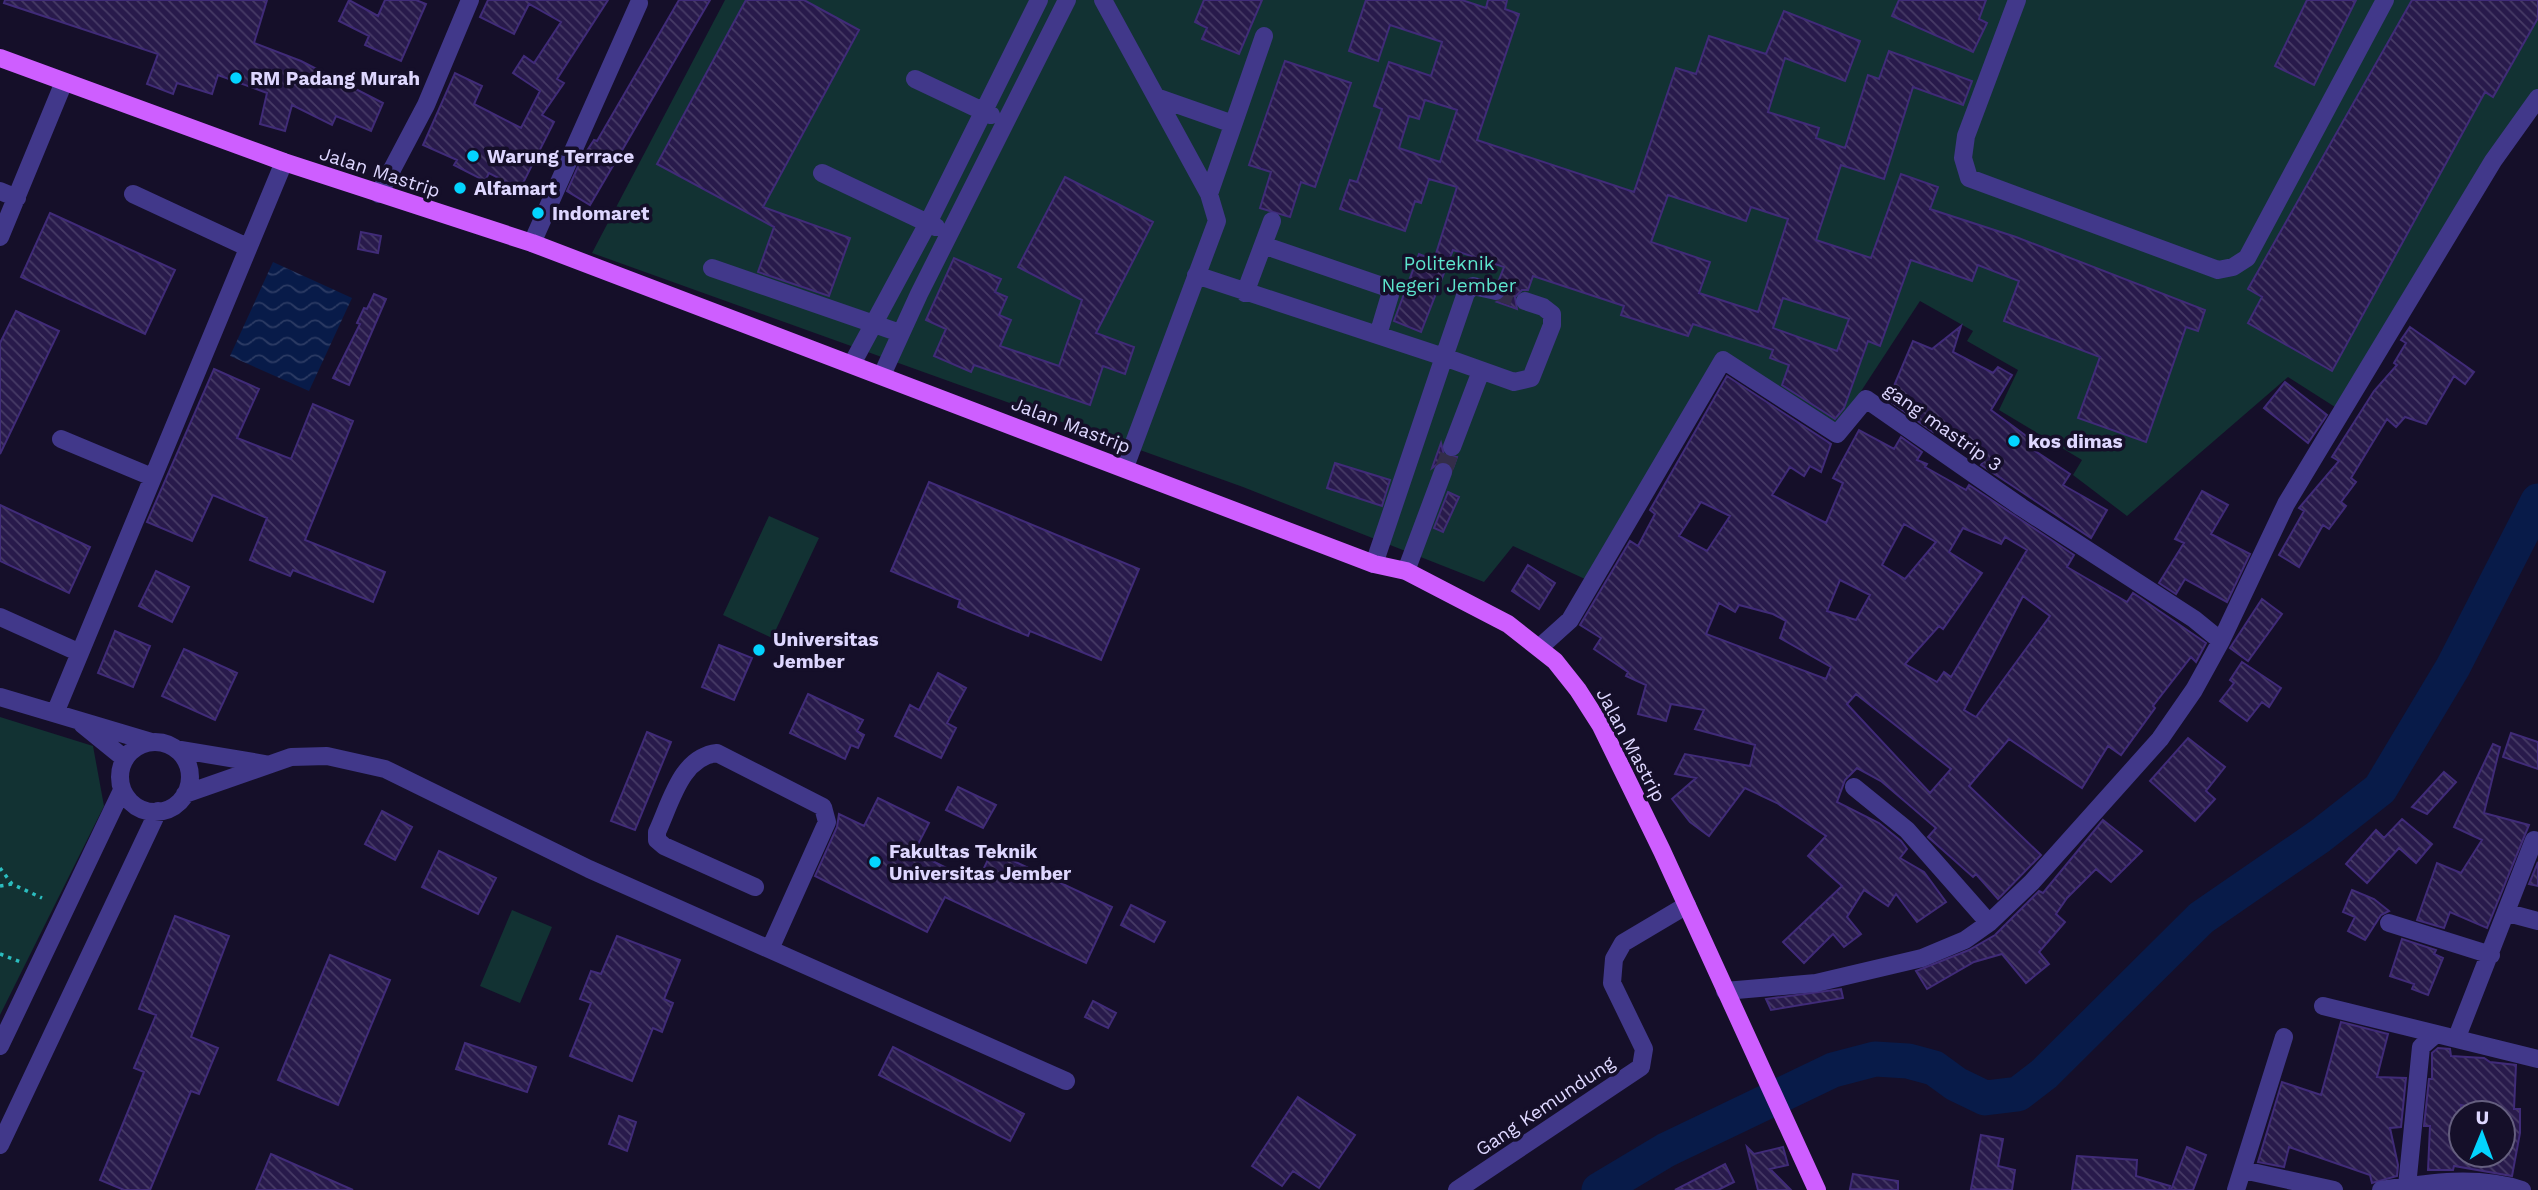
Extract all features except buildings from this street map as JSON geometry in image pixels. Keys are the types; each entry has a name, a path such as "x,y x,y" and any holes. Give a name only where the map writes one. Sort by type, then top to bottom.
{"main road":[{"name":"Jalan Mastrip","path":"0,58 284,162 531,243 1374,564 1406,571 1485,611 1540,647 1555,661 1601,726 1806,1160 1817,1190"}],"street":[{"path":"380,194 426,105 470,0"},
{"path":"852,364 928,223 1039,0"},
{"path":"882,376 949,233 1067,0"},
{"path":"1103,0 1209,194 1217,221 1125,467"},
{"path":"2017,0 1966,136 1964,158 1969,178 2218,270 2233,267 2247,258 2385,0"},
{"path":"531,243 639,3"},
{"path":"1209,194 1264,36"},
{"path":"915,79 1005,122"},
{"path":"0,237 64,82"},
{"path":"1156,97 1233,124"},
{"path":"1725,991 1816,983 1895,966 1965,940 1989,923 2032,882 2160,739 2194,690 2221,641 2286,504 2493,160 2538,98"},
{"path":"55,713 78,652 284,162"},
{"path":"822,173 949,233"},
{"path":"0,191 17,198"},
{"path":"133,194 247,247"},
{"path":"1245,293 1272,221"},
{"path":"1263,244 1388,288 1390,295 1378,335"},
{"path":"712,268 900,333"},
{"path":"1196,275 1514,382 1531,378 1552,325 1552,314 1544,307 1525,301"},
{"path":"1374,564 1466,293 1473,286 1496,291"},
{"name":"gang mastrip 3","path":"1540,647 1570,620 1723,360 1837,434 1866,399 2021,507 2194,619 2221,641"},
{"path":"1452,447 1481,371"},
{"path":"61,439 152,477"},
{"path":"1406,571 1443,472"},
{"path":"0,617 78,652"},
{"path":"0,697 176,749 270,765"},
{"path":"74,718 125,759"},
{"path":"151,742 141,745 125,759 120,774 122,789 136,806 158,811 174,806 186,794 291,758 327,755 385,769 589,869 1066,1081"},
{"path":"176,749 186,761 190,778 186,794"},
{"path":"755,887 664,846 657,840 657,832 687,768 702,755 717,753 823,807 828,822 770,949"},
{"path":"1854,787 1907,830 1989,923"},
{"path":"0,1046 122,789"},
{"path":"0,1145 158,811"},
{"path":"2457,1037 2508,913 2534,840"},
{"name":"Gang Kemundung","path":"1457,1190 1641,1067 1644,1049 1612,983 1614,959 1623,943 1687,905"},
{"path":"2508,913 2538,921"},
{"path":"2389,923 2491,955"},
{"path":"2323,1006 2538,1059"},
{"path":"2407,1186 2421,1046 2436,1034"},
{"path":"2236,1190 2284,1037"},
{"path":"2243,1170 2334,1190"},
{"path":"2381,1190 2431,1182 2480,1182 2522,1190"}],"path":[{"path":"0,868 12,884 42,898"},
{"path":"0,886 12,884"}],"green space":[{"name":"Politeknik Negeri Jember","path":"725,0 2538,0 2538,92 2335,407 2288,377 2127,516 2073,475 2082,460 1999,410 2018,370 1967,341 1973,331 1920,301 1835,431 1721,355 1585,579 1513,546 1484,582 1243,487 592,253"},
{"path":"769,516 819,538 772,638 723,615"},
{"path":"0,717 93,746 104,806 0,1015"},
{"path":"512,910 552,927 520,1003 480,986"}],"water":[{"path":"273,262 352,298 309,391 230,356"}],"waterway":[{"path":"1599,1190 1666,1150 1833,1070 1875,1059 1908,1061 1934,1068 1956,1084 1985,1098 2018,1094 2044,1074 2201,918 2320,836 2380,789 2453,667 2538,501"}],"tunnel":[{"path":"1496,291 1525,301"},
{"path":"1443,472 1452,447"}],"place":[{"name":"RM Padang Murah","path":"236,78"},
{"name":"Warung Terrace","path":"473,156"},
{"name":"Alfamart","path":"460,188"},
{"name":"Indomaret","path":"538,213"},
{"name":"kos dimas","path":"2014,441"},
{"name":"Universitas Jember","path":"759,650"},
{"name":"Fakultas Teknik Universitas Jember","path":"875,862"}]}
